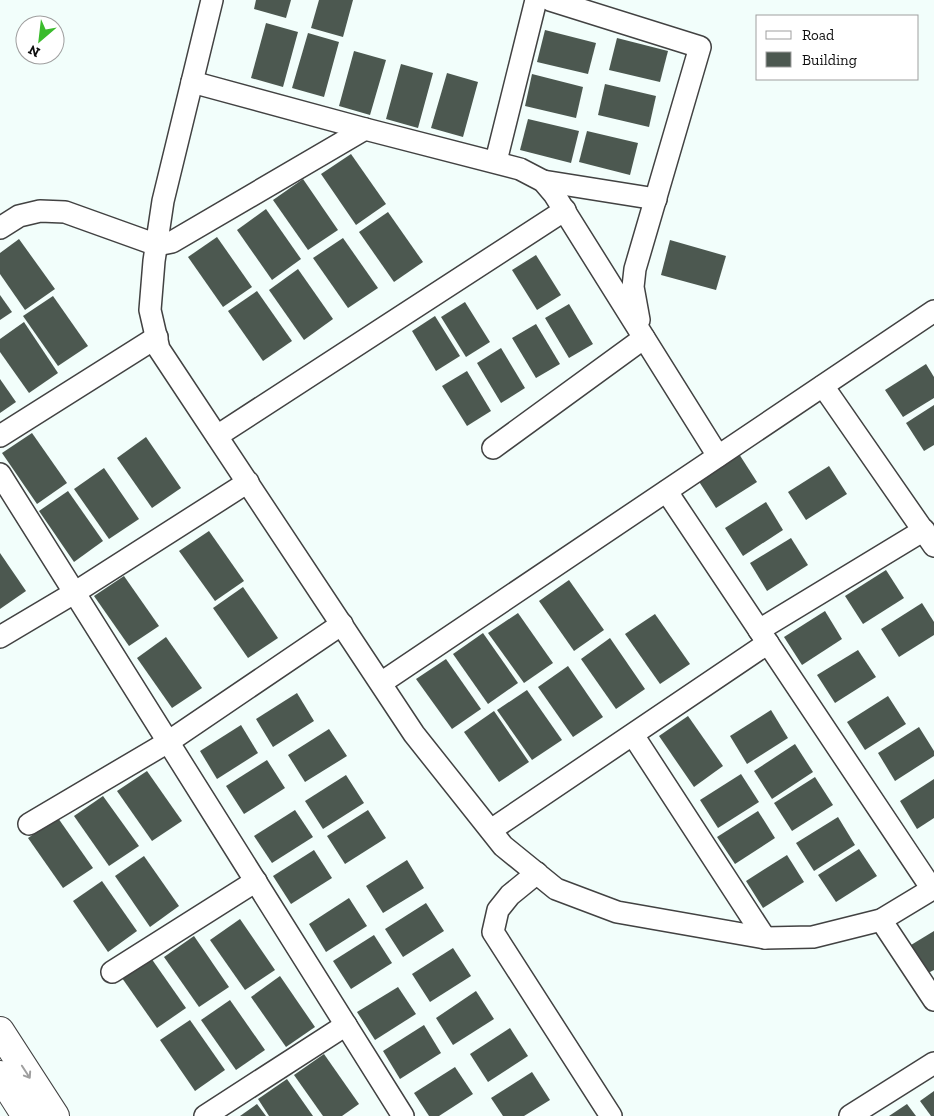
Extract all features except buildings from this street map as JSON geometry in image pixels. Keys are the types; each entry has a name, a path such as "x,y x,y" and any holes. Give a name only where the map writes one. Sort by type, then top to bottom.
{"street":[{"path":"212,0 163,201 150,310 159,349 414,734 503,846 556,889 617,912 765,938 813,937 881,920 933,888 667,490"},
{"path":"496,162 536,0"},
{"path":"550,0 700,47 635,269 633,287 642,335"},
{"path":"192,82 365,129 520,168 543,181 565,210 718,456"},
{"path":"0,228 19,216 40,211 65,212 157,245 172,242 365,129"},
{"path":"543,181 656,198"},
{"path":"217,436 565,210"},
{"path":"381,683 934,311"},
{"path":"493,448 642,335"},
{"path":"0,436 157,338"},
{"path":"491,830 633,735 764,637 929,538 823,386"},
{"path":"0,474 403,1116"},
{"path":"0,637 74,593 248,482"},
{"path":"29,824 168,742 342,624"},
{"path":"633,735 765,938"},
{"path":"537,873 510,895 498,910 493,932 611,1116"},
{"path":"112,972 256,881"},
{"path":"881,920 934,1000"},
{"path":"205,1116 346,1025"},
{"path":"0,1031 55,1116"},
{"path":"850,1116 934,1062"},
{"path":"0,1075 26,1116"}]}
